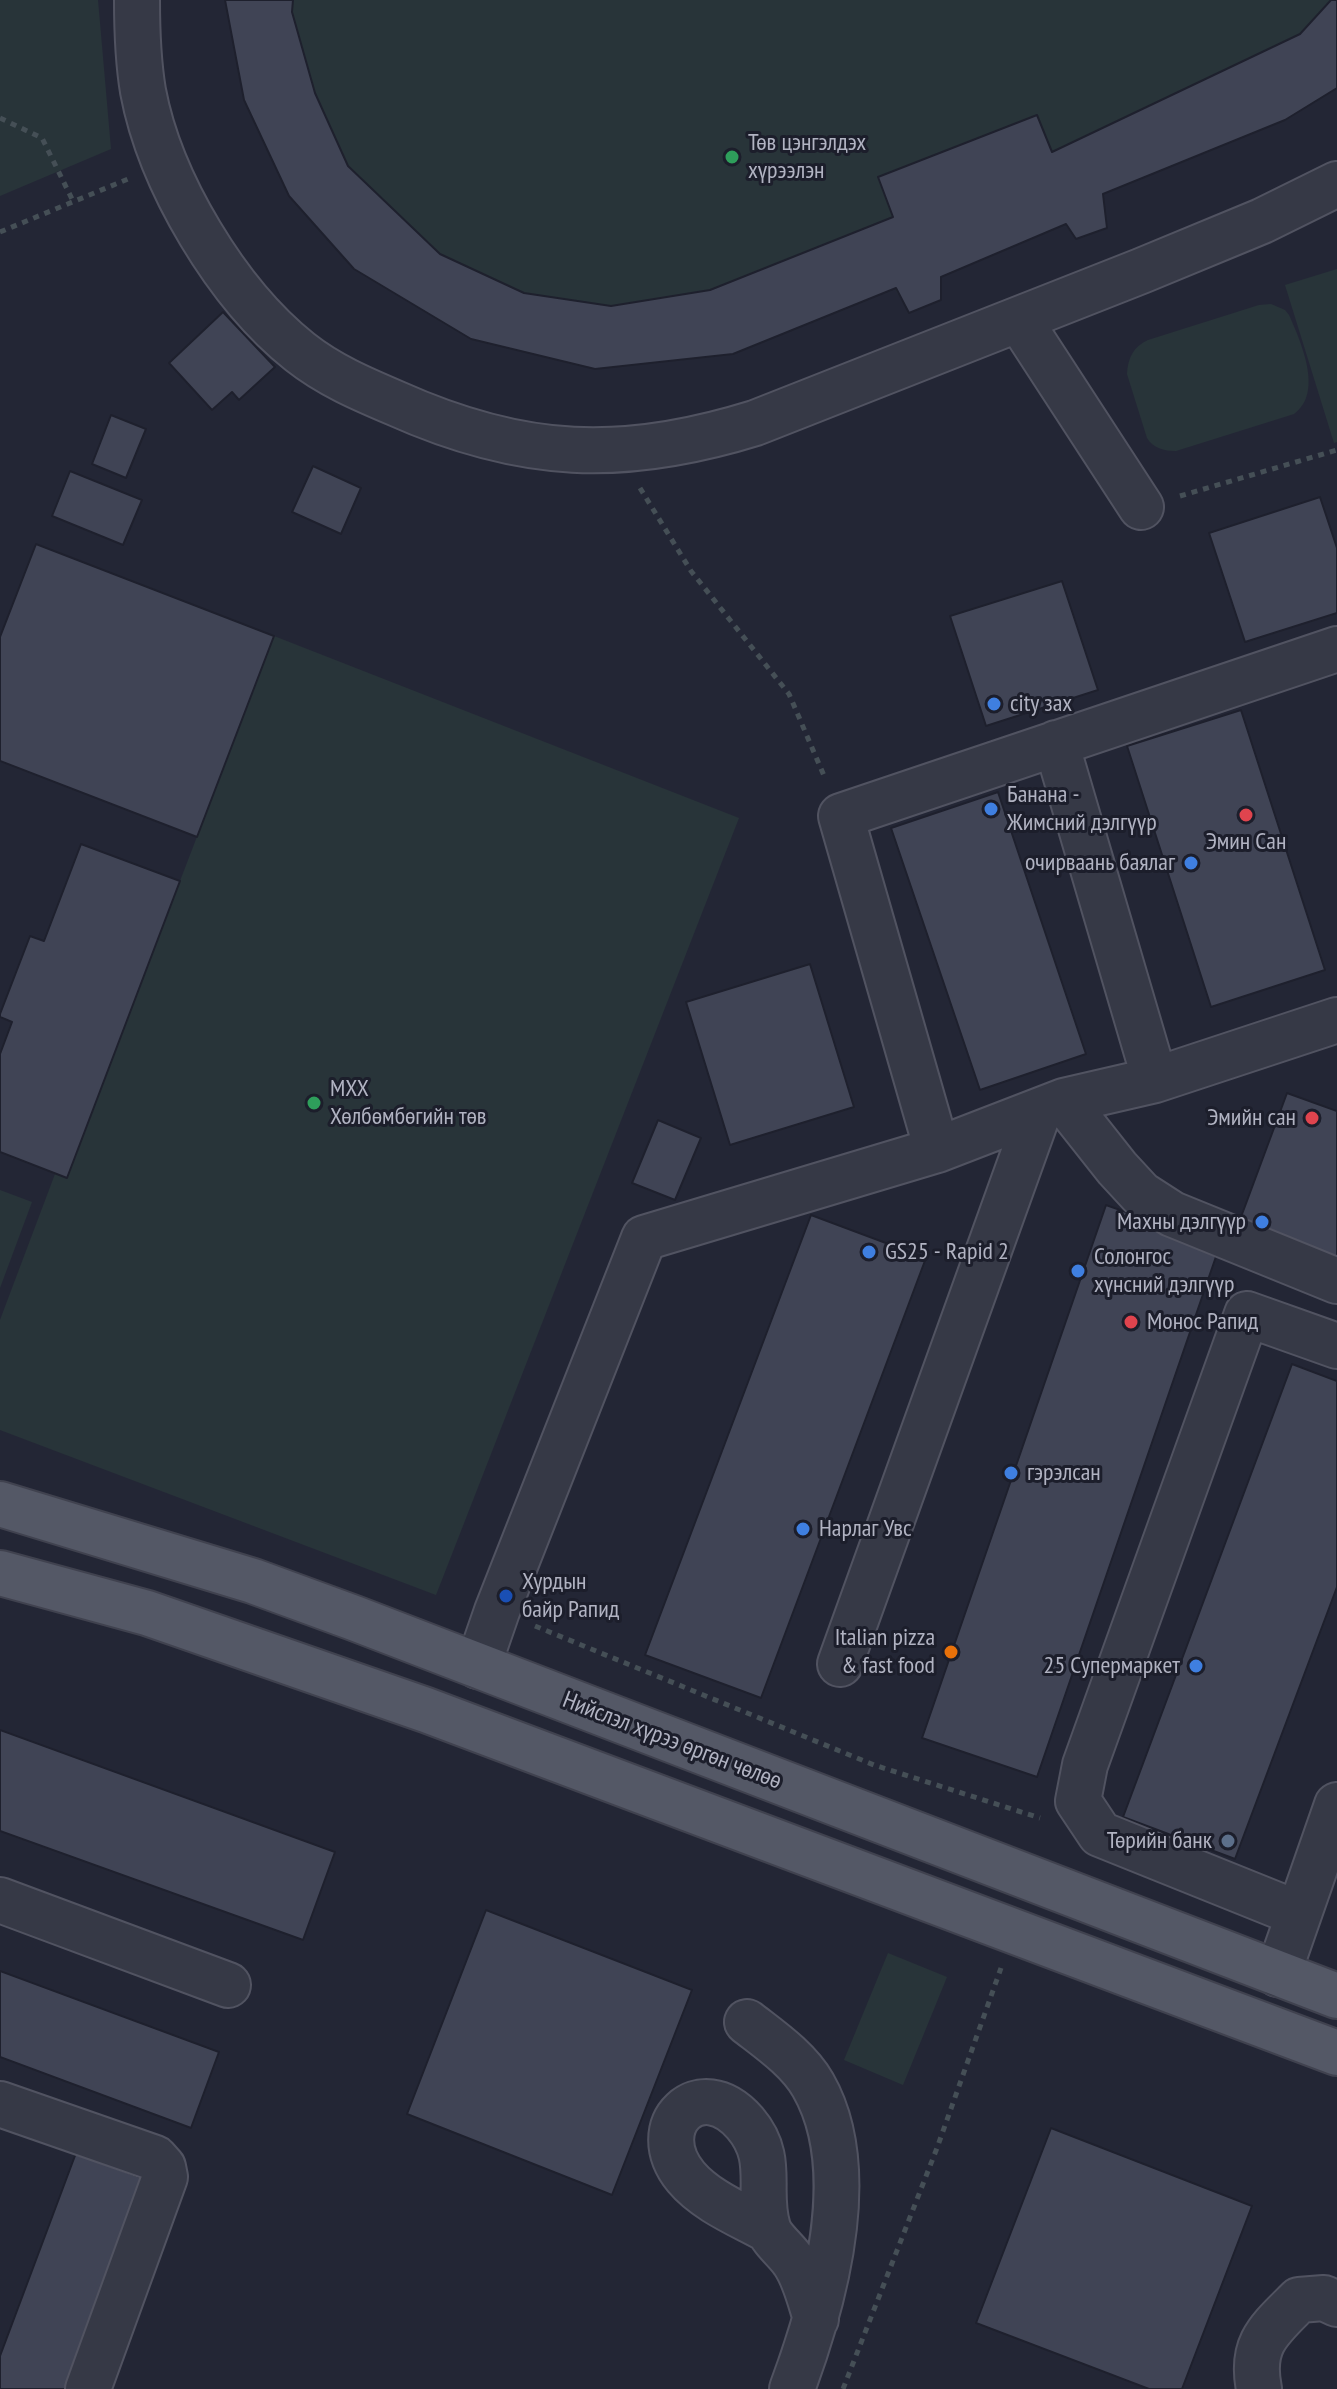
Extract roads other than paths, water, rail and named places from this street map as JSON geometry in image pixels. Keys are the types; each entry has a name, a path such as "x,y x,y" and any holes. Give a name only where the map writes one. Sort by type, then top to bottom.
{"main road":[{"name":"Нийслэл хүрээ өргөн чөлөө","path":"0,1504 253,1581 1337,1996"},
{"path":"88,1598 106,1535"},
{"path":"0,1573 147,1613 426,1710 1337,2053"}],"street":[{"path":"137,0 143,91 164,164 218,262 234,283 281,335 341,379 402,406 489,438 522,446 617,450 692,440 755,423 1020,321 1262,221 1337,184"},
{"path":"1020,321 1141,507"},
{"path":"937,1150 841,816 1337,649"},
{"path":"1056,743 1155,1080"},
{"path":"478,1666 644,1238 937,1150 1052,1106 1155,1080 1337,1020"},
{"path":"1052,1106 1141,1194 1172,1214 1337,1281"},
{"path":"840,1664 1052,1106"},
{"path":"1299,1914 1100,1834 1078,1801 1085,1765 1247,1314 1337,1346"},
{"path":"1278,1974 1337,1805"},
{"path":"0,1900 228,1985"},
{"path":"747,2022 782,2048 812,2083 824,2109 836,2153 838,2203 816,2319 792,2389"},
{"path":"0,2104 155,2158 163,2167 165,2177 88,2389"},
{"path":"768,2230 795,2263 816,2319"},
{"path":"1259,2389 1254,2366 1262,2342 1278,2321 1299,2300 1324,2298 1337,2304"}],"place":[{"name":"Төв цэнгэлдэх хүрээлэн","path":"732,157"},
{"name":"city зах","path":"994,704"},
{"name":"Банана - Жимсний дэлгүүр","path":"991,809"},
{"name":"Эмин Сан","path":"1246,815"},
{"name":"очирваань баялаг","path":"1191,863"},
{"name":"МХХ Хөлбөмбөгийн төв","path":"314,1103"},
{"name":"Эмийн сан","path":"1312,1118"},
{"name":"Махны дэлгүүр","path":"1262,1222"},
{"name":"GS25 - Rapid 2","path":"869,1252"},
{"name":"Солонгос хүнсний дэлгүүр","path":"1078,1271"},
{"name":"Монос Рапид","path":"1131,1322"},
{"name":"гэрэлсан","path":"1011,1473"},
{"name":"Нарлаг Увс","path":"803,1529"},
{"name":"Хурдын байр Рапид","path":"506,1596"},
{"name":"Italian pizza & fast food","path":"951,1652"},
{"name":"25 Супермаркет","path":"1196,1666"},
{"name":"Төрийн банк","path":"1228,1841"}]}
